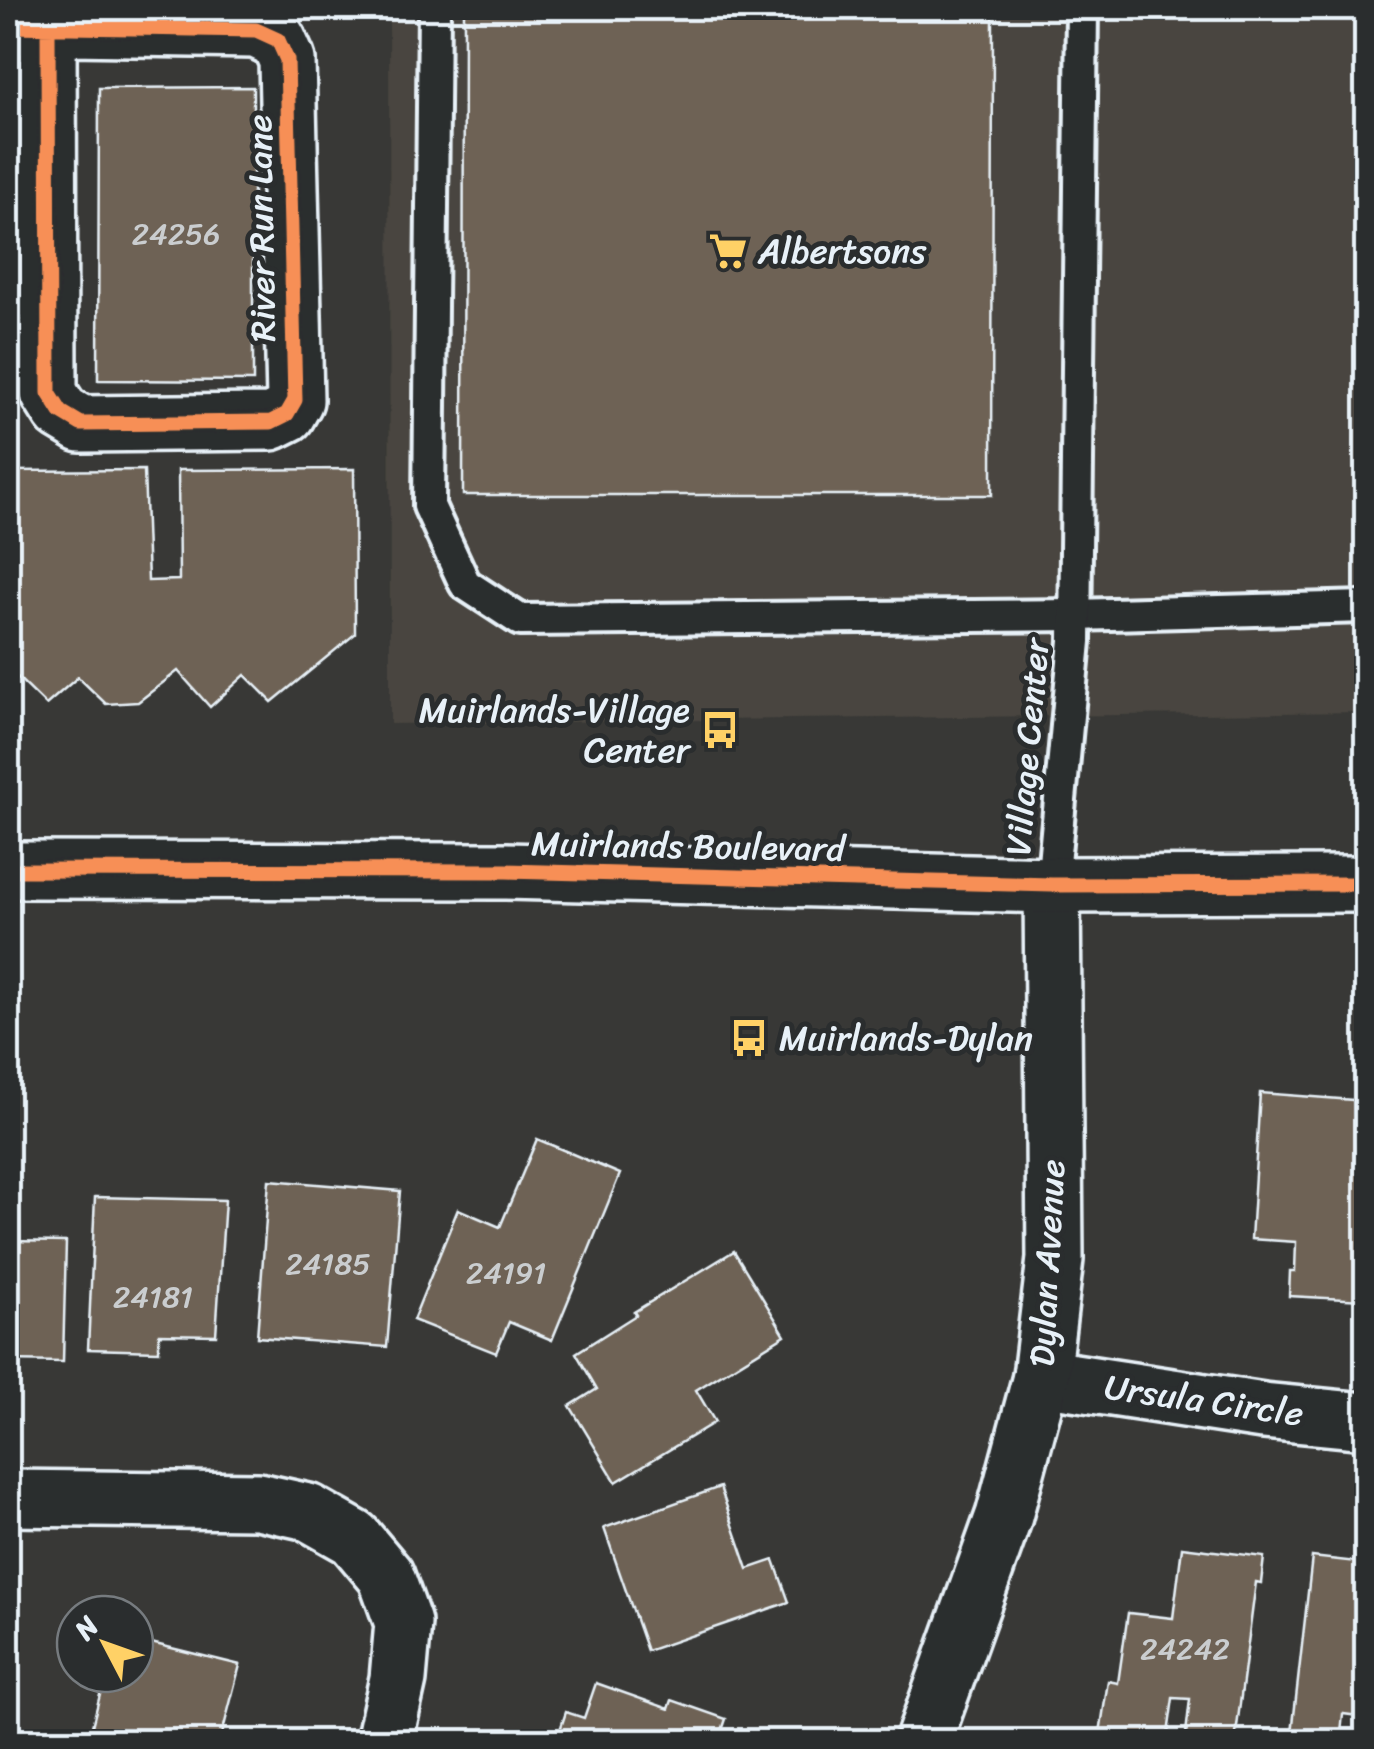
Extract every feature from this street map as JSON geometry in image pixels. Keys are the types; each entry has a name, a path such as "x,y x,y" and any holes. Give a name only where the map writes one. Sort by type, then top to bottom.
{"street":[{"name":"River Run Lane","path":"28,26 256,30 278,40 287,60 295,400 287,414 271,422 81,424 61,412 49,393 28,26"},
{"name":"Muirlands Boulevard","path":"8,870 506,871 1052,885 1366,884"},
{"name":"Dylan Avenue","path":"923,1742 1004,1516 1041,1378 1055,1260 1052,885"},
{"name":"Ursula Circle","path":"1041,1378 1262,1411 1366,1421"},
{"path":"8,1498 258,1501 308,1512 354,1538 386,1576 403,1623 398,1679 384,1742"}],"lane":[{"path":"434,8 429,506 465,584 520,620 1076,615 1366,607"},
{"name":"Village Center","path":"1052,885 1076,615 1082,8"}],"shaded area":[{"path":"389,8 1366,8 1366,712 390,724"}],"building":[{"name":"Albertsons","path":"464,8 993,8 992,495 463,495"},
{"path":"8,75 15,75 14,367 8,367"},
{"path":"253,87 253,381 98,380 99,88"},
{"path":"354,469 355,634 272,702 245,675 210,707 178,671 138,702 106,704 78,677 46,705 8,668 8,471 144,470 148,581 179,580 178,470"},
{"path":"1260,1093 1366,1101 1363,1300 1289,1296 1296,1242 1251,1239"},
{"path":"537,1139 620,1174 552,1340 509,1322 496,1353 413,1320 458,1209 500,1227"},
{"path":"269,1180 400,1191 387,1347 257,1337"},
{"path":"95,1197 225,1200 216,1335 159,1334 159,1351 88,1349"},
{"path":"8,1241 66,1242 63,1362 8,1361"},
{"path":"734,1251 785,1335 696,1390 715,1422 616,1482 570,1406 597,1389 576,1353"},
{"path":"720,1487 748,1569 774,1560 789,1602 647,1651 604,1528"},
{"path":"1182,1547 1264,1557 1261,1583 1256,1582 1235,1742 1185,1742 1190,1699 1173,1698 1167,1741 1100,1733 1108,1681 1118,1683 1128,1613 1173,1618"},
{"path":"1312,1557 1366,1563 1366,1717 1343,1714 1340,1742 1291,1742"},
{"path":"155,1644 240,1665 220,1742 88,1742 100,1694 155,1694"},
{"path":"596,1683 669,1709 672,1700 726,1719 718,1742 556,1742 566,1712 584,1718"}],"cycle path":[{"path":"8,26 256,30 278,40 287,60 295,400 287,414 271,422 81,424 61,412 49,393 48,26"},
{"path":"8,870 506,871 1052,885 1366,884"}],"place":[{"name":"Albertsons","path":"728,251"},
{"name":"Muirlands-Village Center","path":"720,730"},
{"name":"Muirlands-Dylan","path":"749,1038"}]}
